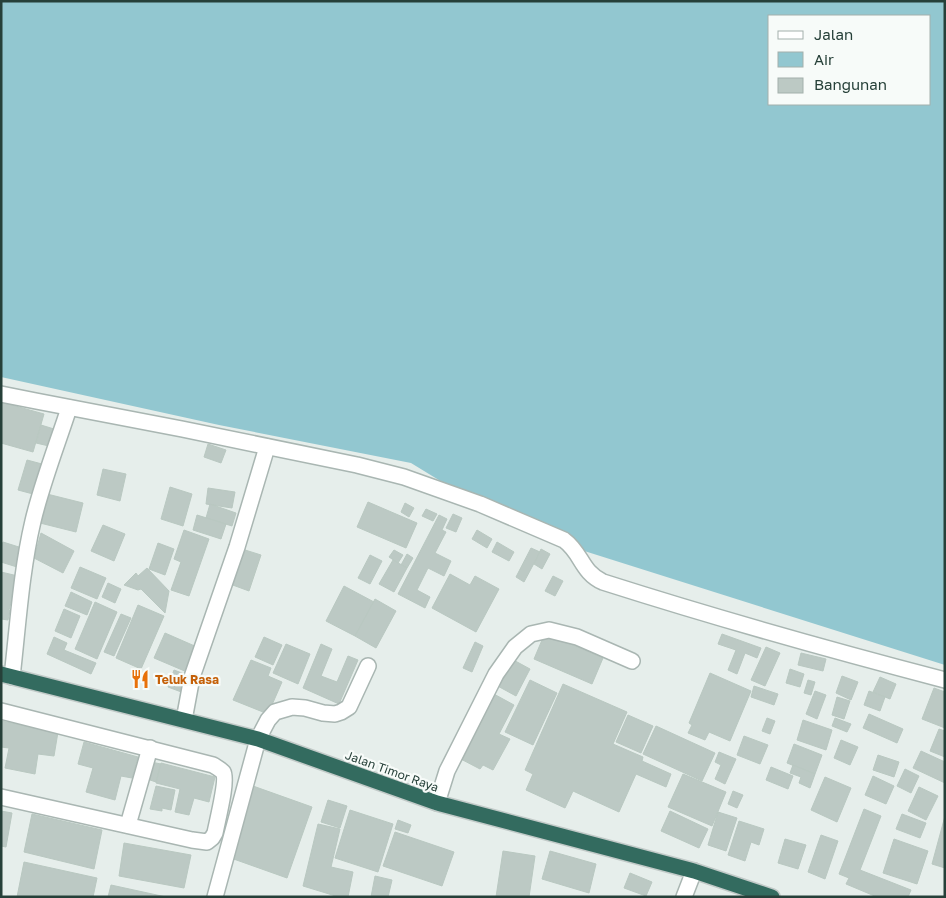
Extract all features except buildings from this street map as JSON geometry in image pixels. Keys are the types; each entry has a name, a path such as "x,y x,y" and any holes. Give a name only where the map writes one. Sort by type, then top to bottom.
{"highway":[{"name":"Jalan Timor Raya","path":"4,676 258,739 437,803 694,871 772,897"}],"street":[{"path":"1,394 267,446 404,477 480,504 564,540 570,544 589,573 604,582 833,651 945,680"},
{"path":"4,676 32,523 69,408"},
{"path":"184,720 192,677 237,547 267,446"},
{"path":"437,803 447,771 496,674 515,647 532,634 549,630 577,637 632,661"},
{"path":"214,897 258,739 268,720 275,712 292,707 305,708 322,713 335,714 341,712 348,707 368,666"},
{"path":"1,711 213,765 224,774 224,783 214,833 207,842 1,798"},
{"path":"128,825 150,748"},
{"path":"684,897 694,871"}],"water":[{"path":"1,1 945,1 945,665 578,549 460,493 411,463 219,425 1,377"}],"place":[{"name":"Teluk Rasa","path":"140,679"}]}
